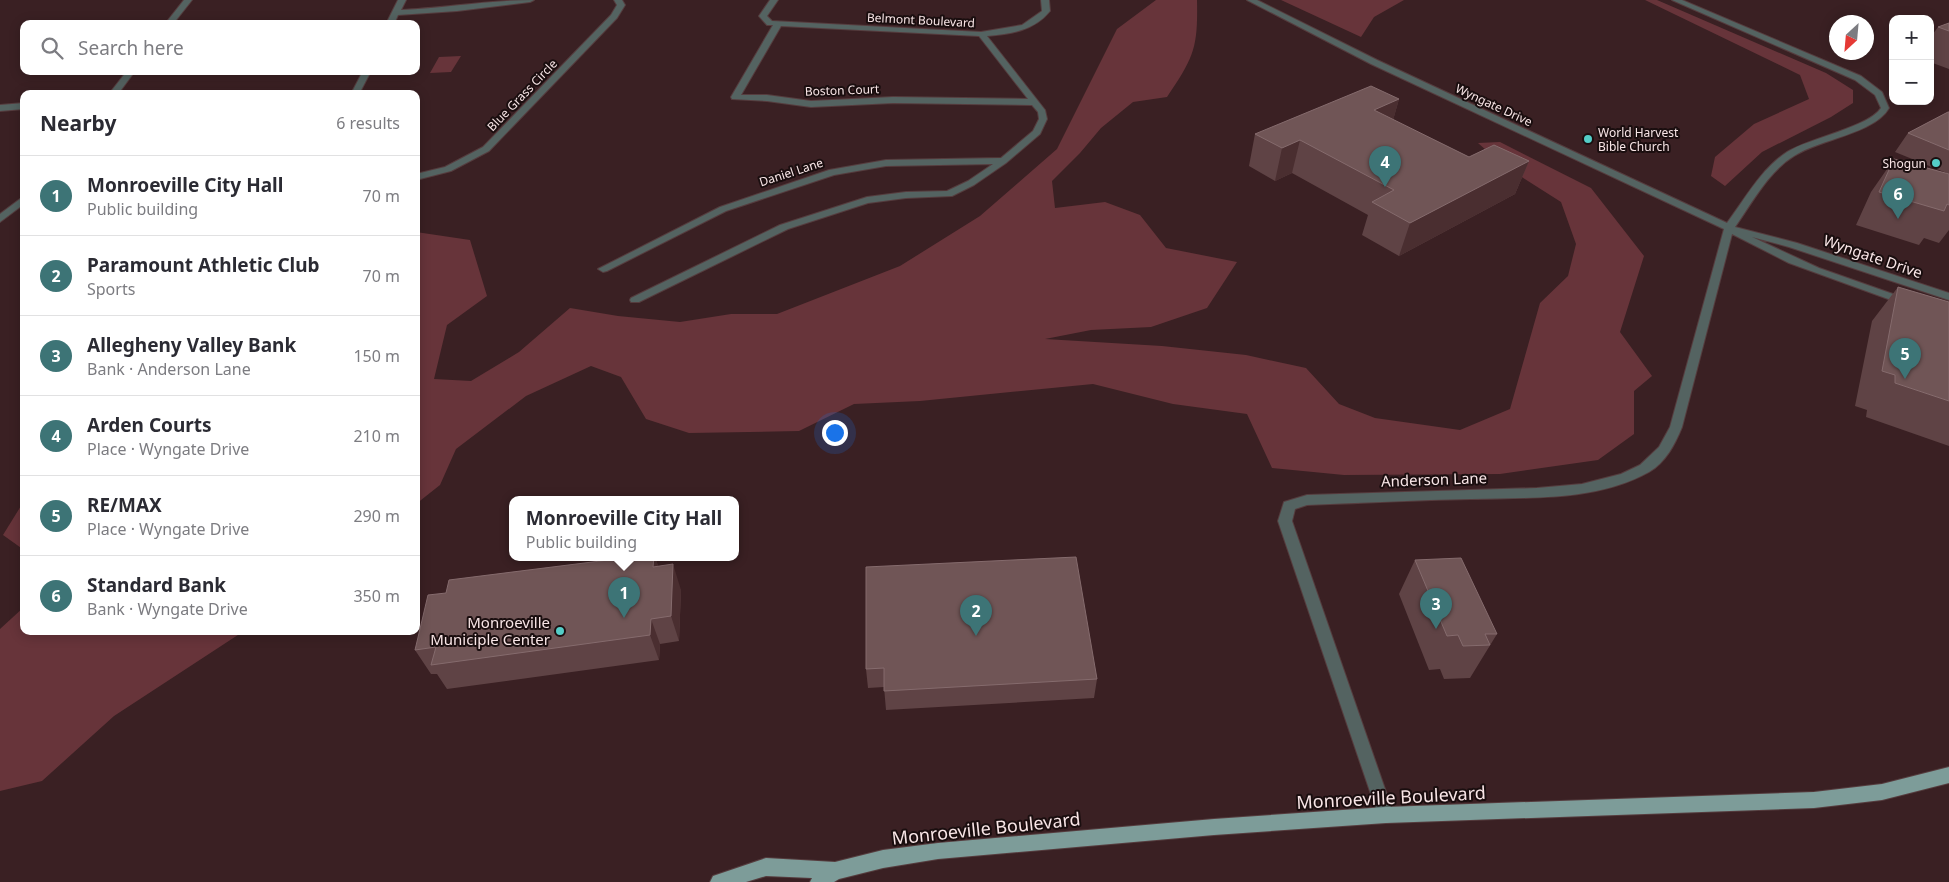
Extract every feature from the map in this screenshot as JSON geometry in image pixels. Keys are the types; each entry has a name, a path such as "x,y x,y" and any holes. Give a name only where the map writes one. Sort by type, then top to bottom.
{"main road":[{"name":"Monroeville Boulevard","path":"719,882 766,867 835,871 883,859 948,850 1214,827 1386,816 1814,800 1889,790 1949,775"},
{"name":"Monroeville Boulevard","path":"819,882 835,871"}],"street":[{"path":"172,20 188,0"},
{"path":"392,20 402,0"},
{"path":"396,13 457,9 530,0"},
{"name":"Blue Grass Circle","path":"420,176 455,167 486,149 614,16 621,5 618,0"},
{"path":"774,0 763,16 766,21 778,24"},
{"name":"Belmont Boulevard","path":"778,24 981,34 1011,30 1035,22 1046,11 1045,0"},
{"name":"Wyngate Drive","path":"1250,0 1391,70 1729,228 1783,257 1830,276 1918,305"},
{"path":"1676,0 1858,78 1872,87 1884,102 1882,113 1876,119 1806,145 1772,169 1729,228"},
{"name":"Boston Court","path":"778,24 735,97 767,98 811,104 902,100 1034,102"},
{"path":"635,300 784,227 867,200 906,195 949,194 965,186 1003,161 1027,142 1042,125 1042,112 981,34"},
{"path":"116,90 128,75"},
{"path":"357,90 364,75"},
{"path":"0,108 20,106"},
{"name":"Daniel Lane","path":"603,269 723,208 832,172 886,163 1003,161"},
{"path":"0,220 20,202"},
{"name":"Wyngate Drive","path":"1729,228 1793,245 1949,297"},
{"name":"Anderson Lane","path":"1386,816 1285,521 1289,506 1307,500 1557,491 1610,482 1644,469 1657,459 1674,433 1729,228"}],"shaded area":[{"path":"1156,0 1197,0 1197,30 1192,52 1183,72 1167,97 1133,102 1101,128 1080,153 1052,181 1055,208 1105,202 1140,215 1166,248 1237,262 1207,308 1151,327 1091,330 1045,339 1162,346 1246,355 1306,368 1339,404 1375,418 1460,430 1510,409 1540,303 1568,276 1576,244 1561,202 1503,165 1478,143 1500,142 1591,188 1644,256 1620,332 1652,376 1634,391 1634,434 1598,460 1500,474 1344,475 1272,468 1247,414 1173,404 1093,384 920,401 854,404 799,431 689,433 646,419 621,377 591,366 526,396 456,449 440,485 420,501 420,233 470,240 487,296 447,325 434,379 471,381 519,352 570,308 618,316 680,322 731,314 777,314 900,266 980,216 1057,149 1117,29"},
{"path":"1281,0 1404,0 1374,17 1361,37"},
{"path":"1645,0 1657,0 1826,73 1853,90 1853,103 1831,117 1762,152 1725,186 1711,176 1715,157 1754,124 1809,99 1800,75"},
{"path":"461,56 451,72 430,73 439,57"},
{"path":"20,507 20,547 3,535"},
{"path":"20,611 20,635 238,635 114,716 42,781 0,791 0,629"}],"building":[{"path":"1949,23 1949,31 1938,27"},
{"path":"1371,86 1399,99 1374,110 1469,157 1494,145 1529,161 1410,223 1372,202 1394,190 1300,140 1282,148 1255,134"},
{"path":"1948,112 1949,150 1908,133"},
{"path":"1894,159 1949,174 1949,205 1947,204 1944,211 1879,192"},
{"path":"1898,287 1949,302 1949,401 1895,383 1895,375 1882,371"},
{"path":"1076,557 1097,679 884,691 884,668 866,669 866,567"},
{"path":"1461,558 1497,634 1485,634 1490,645 1463,646 1458,635 1447,636 1415,560"},
{"name":"Monroeville Municiple Center","path":"600,561 654,561 653,567 673,564 671,616 651,619 650,635 431,665 436,647 415,650 428,595 446,593 449,580"}],"place":[{"name":"World Harvest Bible Church","path":"1588,139"},
{"name":"Shogun","path":"1936,163"},
{"name":"Arden Courts","path":"1385,187"},
{"name":"Standard Bank","path":"1898,219"},
{"name":"RE/MAX","path":"1905,379"},
{"name":"Monroeville City Hall","path":"624,618"},
{"name":"Allegheny Valley Bank","path":"1436,629"},
{"name":"Monroeville Municiple Center","path":"560,631"},
{"name":"Paramount Athletic Club","path":"976,636"}]}
